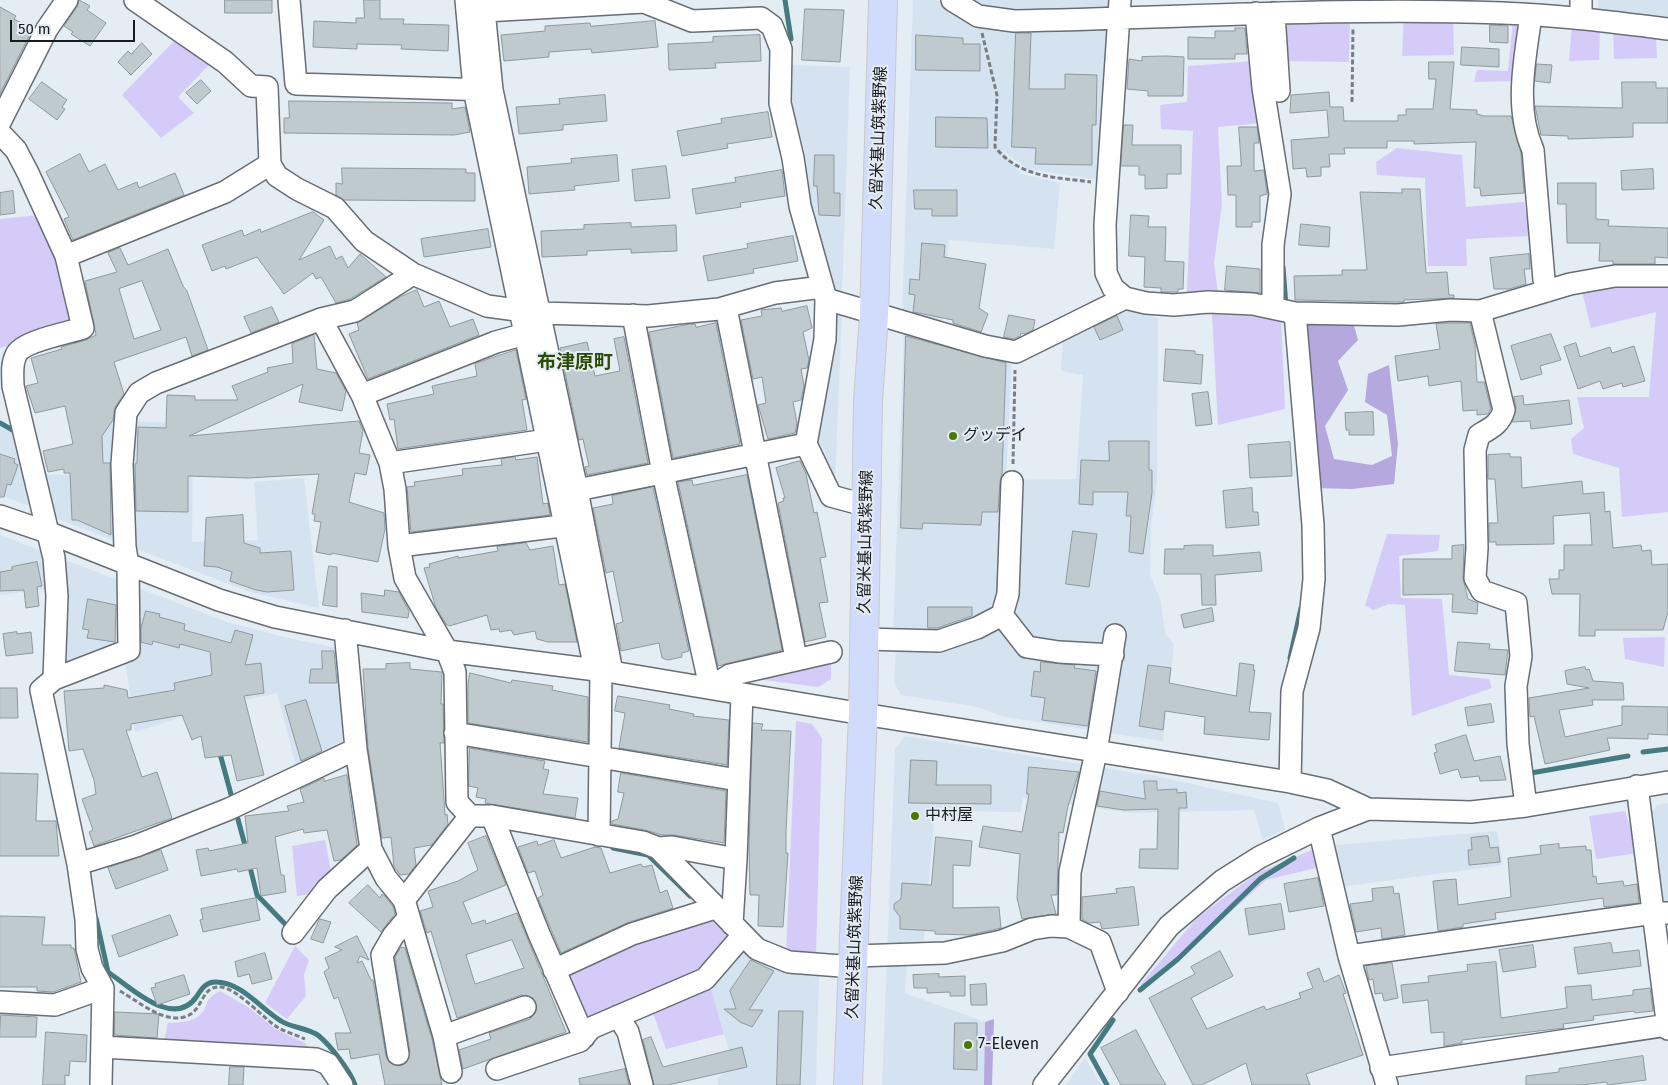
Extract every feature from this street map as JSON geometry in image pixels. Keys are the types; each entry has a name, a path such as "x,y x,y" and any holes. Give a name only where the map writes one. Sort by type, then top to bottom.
{"main road":[{"name":"久留米基山筑紫野線","path":"848,1085 863,714 868,506 868,401 874,315 883,0"}],"street":[{"path":"0,122 47,29 67,0"},
{"path":"135,0 225,62 251,86 267,87 296,84 483,90"},
{"path":"289,0 296,84"},
{"path":"952,0 978,16 1014,21 1118,10 1257,10 1531,15 1581,9 1668,29"},
{"path":"599,835 603,671 575,524 483,90 475,6 644,2 692,21 761,18 772,26 781,49 780,103 793,158 800,206 824,293 825,339 806,444 831,496 868,506"},
{"path":"1118,10 1106,185 1106,273 1113,288 1125,298 1146,303 1208,302 1282,309 1398,315 1450,310 1480,311 1570,284 1616,276 1668,276"},
{"path":"1257,10 1279,90"},
{"path":"1257,10 1264,96 1280,194 1273,245 1313,525 1314,579 1309,628 1292,691 1290,782"},
{"path":"1531,15 1522,73 1524,130 1533,150 1544,280 1547,291"},
{"path":"267,87 270,164 277,176 297,189 335,208 364,242 413,274 487,306 532,322 726,308 775,293 824,293 874,315 985,346 1016,352 1125,298"},
{"path":"0,133 16,150 66,256 83,328 27,345 16,354 13,366 13,386 54,558 57,596 54,680"},
{"path":"66,256 225,192 270,164"},
{"path":"101,1085 102,1047 108,988 92,968 87,949 86,919 78,864 41,690 54,680 128,650 128,565 125,547 122,464 126,413 139,392 156,382 322,319 355,311 413,274"},
{"path":"726,308 796,658"},
{"path":"1480,311 1504,410 1501,419 1495,426 1479,435 1475,450 1477,548 1475,578 1482,591 1516,602 1522,656 1516,686 1518,744 1526,806"},
{"path":"633,315 663,473 710,687"},
{"path":"322,319 362,395 390,463 395,489 399,546 405,578 447,651 455,672 457,802 470,816 492,816 643,842 658,848 672,860 715,908 757,949 789,962 854,962 945,953 1002,940 1050,926 1069,927 1100,942 1118,992"},
{"path":"362,395 496,342 532,322"},
{"path":"390,463 556,439"},
{"path":"556,439 578,490 575,524"},
{"path":"578,490 806,444"},
{"path":"864,639 939,641 977,628 1002,615 1008,594 1012,482"},
{"path":"0,516 47,532 218,600 276,617 447,651 710,687 863,714 1290,782 1327,790 1368,809"},
{"path":"399,546 575,524"},
{"path":"1002,615 1028,647 1059,652 1114,645 1096,752 1071,863 1069,927"},
{"path":"345,630 356,749 371,848 386,878 407,908 444,1036 451,1072"},
{"path":"710,687 730,675 796,658 831,652"},
{"path":"497,1069 580,1042 591,1028 706,979 737,929 736,858 742,694"},
{"path":"455,733 738,780"},
{"path":"78,864 136,846 229,809 356,749"},
{"path":"1044,1085 1169,926 1222,881 1260,857 1319,828 1368,809 1471,812 1526,806 1668,782"},
{"path":"1637,786 1661,913 1668,1028"},
{"path":"398,1054 382,955 407,908 470,816"},
{"path":"492,816 554,970 584,1037"},
{"path":"1319,828 1350,956 1384,1076 1668,1025"},
{"path":"293,933 328,889 371,848"},
{"path":"658,848 672,848 736,858"},
{"path":"554,970 632,934 715,908"},
{"path":"1350,956 1661,913"},
{"path":"0,1002 55,1005 108,988"},
{"path":"444,1036 524,1007"},
{"path":"618,1016 628,1032 642,1085"},
{"path":"102,1047 316,1059 328,1064 342,1085"}],"path":[{"path":"1352,102 1354,12"},
{"path":"978,16 997,95 996,147 1003,157 1028,173 1106,185"},
{"path":"1012,482 1016,352"},
{"path":"108,988 161,1015 174,1018 187,1016 198,1009 207,991 215,987 224,987 254,1007 277,1028 307,1040"}],"shaded area":[{"path":"913,0 936,0 983,26 1109,28 1100,180 1028,169 1000,149 1021,174 1060,183 1054,249 949,240 942,327 902,314"},
{"path":"968,0 1114,0 1114,9 1014,13 974,4"},
{"path":"1598,0 1668,0 1668,24 1603,14 1598,8"},
{"path":"1404,16 1453,18 1454,55 1402,56"},
{"path":"1350,17 1349,62 1282,61 1281,18"},
{"path":"1513,21 1526,22 1519,81 1474,82 1477,70 1508,71"},
{"path":"1572,25 1600,28 1599,60 1569,61"},
{"path":"1613,29 1656,35 1657,58 1614,59"},
{"path":"175,40 210,64 178,97 194,113 161,138 122,95"},
{"path":"1255,61 1262,123 1218,127 1222,204 1214,263 1218,293 1187,293 1193,131 1161,129 1160,105 1187,102 1188,66"},
{"path":"790,65 850,67 842,295 833,288 808,201 805,152 788,92"},
{"path":"1397,148 1462,155 1466,207 1524,202 1530,236 1466,239 1467,266 1428,266 1425,178 1377,175 1376,162"},
{"path":"39,215 56,244 77,325 0,348 0,219"},
{"path":"1668,283 1668,512 1622,517 1619,468 1573,454 1571,439 1584,428 1577,397 1649,397 1656,312 1591,328 1581,287"},
{"path":"1123,308 1158,318 1157,482 1151,525 1150,575 1161,601 1165,634 1174,644 1163,741 1005,717 977,707 901,695 894,682 896,646 1002,625 1027,642 995,616 937,634 893,635 904,330 1012,358 1006,480 1076,479 1083,375 1061,371 1063,337"},
{"path":"835,310 842,312 835,480 825,452 815,435"},
{"path":"1212,314 1281,318 1285,409 1218,425"},
{"path":"1300,320 1353,322 1358,340 1338,361 1348,390 1325,426 1334,459 1372,465 1392,456 1387,415 1365,402 1368,374 1389,365 1398,444 1394,484 1352,489 1313,488"},
{"path":"118,417 133,421 193,424 192,542 258,540 254,482 304,478 319,608 250,592 47,515 39,475 83,474 82,425"},
{"path":"0,425 13,431 32,507 0,495"},
{"path":"1387,534 1440,535 1438,551 1399,556 1401,598 1442,599 1449,675 1489,679 1492,688 1412,716 1405,605 1389,604 1373,610 1365,605"},
{"path":"0,535 227,622 292,639 343,649 350,746 297,770 277,693 209,708 135,732 123,645 44,676 47,589 0,595"},
{"path":"1665,637 1664,667 1625,659 1623,638"},
{"path":"831,659 831,679 818,687 757,679"},
{"path":"796,721 812,724 822,738 816,956 786,953"},
{"path":"905,736 1155,776 1278,803 1285,829 1263,840 1254,810 1131,813 1023,798 1020,812 935,811 923,948 908,949 905,993 985,1022 984,1085 882,1085 895,750"},
{"path":"1668,803 1668,905 1664,905 1650,815 1657,805"},
{"path":"1625,811 1638,853 1596,859 1589,816"},
{"path":"1497,831 1503,865 1341,887 1335,845"},
{"path":"325,840 332,877 317,893 297,896 292,846"},
{"path":"1312,850 1320,867 1266,880 1141,992 1141,984 1197,918 1257,873"},
{"path":"707,917 730,938 700,976 586,1023 564,972 630,940"},
{"path":"295,946 309,960 304,975 306,996 287,1019 265,1003"},
{"path":"739,947 819,974 816,1085 718,1085 717,1078 734,1067 710,985"},
{"path":"710,985 724,1034 666,1049 652,1010"},
{"path":"220,991 251,1009 275,1029 305,1043 312,1053 164,1042 168,1023 184,1022 196,1018 203,1012 208,1000"},
{"path":"994,1019 992,1085 984,1085 985,1022"},
{"path":"1085,1058 1101,1085 1066,1085"}],"building":[{"path":"79,0 90,6 87,10 106,23 90,46 71,34 73,32 64,26 77,7"},
{"path":"225,0 272,0 272,13 225,13"},
{"path":"364,0 380,0 380,19 404,19 403,24 449,25 448,51 401,49 402,45 357,44 357,49 313,47 314,21 356,23 356,18 364,18"},
{"path":"0,7 16,16 14,19 25,25 21,31 29,36 0,94"},
{"path":"805,9 844,10 840,62 802,60"},
{"path":"655,21 658,47 592,53 591,49 549,52 549,57 504,61 501,35 545,31 545,26 590,23 591,26"},
{"path":"1490,25 1508,26 1508,43 1490,42"},
{"path":"1235,28 1245,28 1247,54 1235,54 1235,59 1188,59 1188,37 1215,38 1215,31 1235,31"},
{"path":"1016,33 1031,33 1029,89 1065,89 1065,74 1097,75 1096,125 1092,125 1092,165 1035,164 1036,148 1012,147"},
{"path":"760,35 761,61 715,63 716,68 669,70 668,44 713,42 713,37"},
{"path":"916,35 963,38 963,44 980,44 980,71 916,70"},
{"path":"142,43 152,54 131,75 118,62 128,51 131,54"},
{"path":"1462,47 1499,49 1499,67 1461,65"},
{"path":"1142,57 1184,57 1183,96 1148,96 1148,91 1127,89 1129,59 1142,61"},
{"path":"1429,62 1454,62 1450,109 1477,110 1477,114 1484,116 1511,116 1521,153 1524,193 1481,196 1480,188 1474,188 1476,142 1414,144 1414,141 1387,141 1387,148 1344,148 1345,154 1329,154 1330,167 1321,167 1321,176 1307,177 1306,168 1293,169 1291,140 1329,137 1327,110 1290,113 1291,95 1329,92 1330,107 1343,107 1344,121 1398,121 1398,115 1406,115 1406,109 1433,109 1436,79 1429,79"},
{"path":"1537,64 1552,65 1550,83 1535,81"},
{"path":"201,80 211,91 197,104 186,93"},
{"path":"42,82 67,100 62,107 65,109 57,120 29,99"},
{"path":"1622,82 1656,82 1656,88 1668,88 1668,123 1633,123 1633,137 1568,139 1568,136 1541,135 1535,106 1622,108"},
{"path":"605,95 607,121 563,125 563,130 519,134 516,107 560,104 559,99"},
{"path":"289,101 452,103 452,109 465,107 470,132 454,135 284,133 284,118 289,118"},
{"path":"768,112 772,137 727,144 728,148 682,156 677,131 722,123 721,119"},
{"path":"936,117 987,118 988,148 936,147"},
{"path":"1124,125 1133,125 1132,145 1181,145 1181,174 1167,174 1167,188 1145,189 1145,175 1139,175 1139,166 1121,166"},
{"path":"1239,127 1257,127 1259,143 1254,143 1254,171 1264,170 1267,194 1260,196 1260,222 1252,222 1252,227 1236,227 1236,195 1228,195 1227,166 1241,166"},
{"path":"80,154 89,172 105,164 118,190 137,182 139,188 175,173 184,195 73,240 64,219 69,217 46,172"},
{"path":"617,155 619,181 574,186 575,190 529,194 527,167 572,163 571,159"},
{"path":"815,155 834,155 834,193 840,193 840,216 819,215 817,186 814,186"},
{"path":"666,166 670,198 635,201 632,170"},
{"path":"342,168 466,169 466,173 475,173 475,201 344,200 336,195 336,183 342,184"},
{"path":"1653,169 1654,189 1622,190 1621,171"},
{"path":"782,170 785,196 740,203 741,207 696,214 692,189 736,182 735,178"},
{"path":"1558,183 1596,183 1596,219 1609,220 1608,226 1668,228 1668,258 1655,257 1655,264 1613,264 1613,261 1599,261 1600,243 1567,243 1566,204 1558,204"},
{"path":"1402,189 1420,189 1426,273 1447,272 1449,295 1454,295 1454,298 1404,300 1404,302 1295,300 1294,276 1342,275 1342,270 1367,270 1360,192 1402,193"},
{"path":"914,190 957,190 957,216 932,216 932,209 915,209"},
{"path":"13,191 15,213 0,215 0,193"},
{"path":"313,212 324,220 299,260 330,246 336,259 342,256 348,268 360,254 386,277 350,299 336,303 321,277 316,279 313,273 284,294 257,257 226,269 225,266 212,271 202,245 242,230 244,236 260,229 261,232"},
{"path":"1131,215 1149,216 1148,227 1166,227 1165,261 1184,262 1183,289 1178,289 1178,292 1161,292 1161,288 1144,287 1145,257 1129,256"},
{"path":"631,223 631,227 676,225 677,251 631,253 631,249 587,251 587,255 542,257 541,231 584,229 584,225"},
{"path":"1301,224 1330,227 1329,247 1299,245"},
{"path":"488,229 491,247 424,257 421,239"},
{"path":"793,236 798,261 753,269 754,273 708,281 703,256 748,248 747,244"},
{"path":"922,243 945,245 944,257 986,264 979,308 988,314 981,332 953,323 953,320 913,312 915,295 909,294 910,279 919,280"},
{"path":"120,248 128,265 168,249 183,286 187,291 208,350 192,356 186,337 114,362 124,394 115,407 113,420 102,436 103,463 110,463 111,535 77,520 72,520 70,473 64,473 64,469 48,472 43,451 73,444 65,406 35,413 26,386 38,383 31,358 62,349 61,347 96,335 85,281 117,272 108,253","holes":["142,281 161,330 134,339 119,289"]},
{"path":"1529,254 1530,269 1524,269 1526,284 1509,289 1494,289 1490,258"},
{"path":"1227,266 1260,269 1260,293 1225,290"},
{"path":"417,290 424,307 439,301 450,327 473,319 479,335 368,379 349,334 359,330 357,323 400,297"},
{"path":"807,306 812,328 803,332 809,360 807,368 801,369 804,386 801,400 793,402 797,423 795,433 768,439 758,405 766,403 762,377 753,379 741,320 762,316 761,310 781,308 782,311"},
{"path":"272,307 279,322 251,333 244,317"},
{"path":"1009,315 1035,320 1033,330 1025,334 1021,333 1020,336 1014,339 1004,337"},
{"path":"1117,316 1123,330 1100,340 1094,327"},
{"path":"716,323 740,444 673,458 649,332 690,324 695,324 696,327"},
{"path":"1470,323 1475,345 1477,382 1484,382 1491,409 1488,414 1477,415 1477,410 1463,411 1461,381 1429,386 1428,376 1398,381 1395,356 1440,349 1436,324"},
{"path":"1551,334 1561,360 1540,366 1542,374 1521,380 1511,346"},
{"path":"314,335 317,369 336,373 346,391 342,411 299,402 303,384 189,436 359,421 363,431 359,453 370,455 366,475 355,473 349,502 384,513 385,529 378,562 332,553 331,555 316,552 321,522 314,521 315,514 312,514 319,474 248,478 188,476 188,512 136,511 135,464 137,463 138,427 166,428 167,395 195,396 195,400 238,400 232,386 268,372 267,368 293,363 292,344"},
{"name":"グッデイ","path":"906,336 1006,363 1002,474 998,512 982,512 981,525 923,523 922,529 901,528"},
{"path":"624,337 648,463 587,475 585,467 589,466 583,439 579,440 560,348 587,342 595,376 620,371 614,339"},
{"path":"1576,343 1580,357 1610,347 1612,353 1634,346 1645,381 1623,387 1622,383 1603,389 1600,381 1578,389 1564,347"},
{"path":"1166,349 1195,351 1195,354 1203,355 1201,384 1164,381"},
{"path":"516,350 526,399 522,400 527,430 398,449 394,419 390,420 387,404 434,394 432,386 477,376 475,364"},
{"path":"1208,392 1212,424 1196,426 1192,394"},
{"path":"1523,396 1524,405 1569,400 1572,424 1531,429 1530,421 1512,422 1516,408 1514,397"},
{"path":"1373,412 1374,435 1349,435 1349,430 1346,430 1345,413"},
{"path":"1109,441 1149,441 1149,470 1152,470 1152,493 1143,554 1129,552 1131,516 1126,516 1128,492 1093,492 1093,505 1079,504 1081,460 1109,461"},
{"path":"1290,442 1292,476 1250,478 1248,445"},
{"path":"0,454 15,459 14,463 18,465 11,485 7,484 4,497 0,497"},
{"path":"1510,454 1510,457 1521,457 1522,488 1582,481 1583,494 1604,492 1605,512 1610,511 1613,548 1641,545 1642,551 1651,550 1652,565 1668,564 1668,612 1663,630 1595,630 1595,636 1579,636 1580,594 1552,594 1549,579 1559,579 1559,570 1564,570 1564,545 1592,545 1590,513 1553,516 1554,544 1496,545 1496,542 1489,542 1489,523 1498,523 1495,479 1488,479 1488,455"},
{"path":"515,457 516,460 537,457 543,504 548,503 550,515 411,532 407,487 415,486 414,482 463,475 462,469 502,465 501,459"},
{"path":"800,461 806,474 814,513 817,512 826,557 820,558 828,602 819,603 826,637 805,642 778,503 784,501 783,498 785,498 776,468"},
{"path":"747,475 782,650 718,666 678,482 692,480 693,485"},
{"path":"653,487 689,651 682,653 682,657 668,660 662,658 659,643 621,651 616,624 623,622 613,571 606,573 593,508 613,504 612,496"},
{"path":"1252,488 1253,512 1258,512 1259,525 1226,528 1223,491"},
{"path":"243,515 244,543 260,548 260,553 291,551 294,590 267,592 256,590 230,581 232,572 217,567 204,566 206,518"},
{"path":"1073,531 1097,534 1089,587 1066,584"},
{"path":"526,543 530,550 553,546 559,585 565,584 577,642 548,642 537,639 535,631 514,635 511,630 500,632 499,629 491,630 487,615 449,626 446,624 436,608 424,568 430,567 429,564 458,556 458,558 498,551 497,547"},
{"path":"1213,545 1213,556 1260,552 1262,571 1215,575 1216,605 1202,605 1201,574 1164,574 1165,549 1184,549 1184,546"},
{"path":"1464,545 1463,578 1468,599 1478,603 1477,614 1452,612 1453,594 1403,595 1403,559 1452,559 1452,546"},
{"path":"37,562 42,586 37,587 39,606 26,608 24,590 0,591 0,572 12,570 12,567"},
{"path":"329,566 337,567 337,607 323,605"},
{"path":"385,590 399,592 409,611 408,618 362,612 361,593 384,596"},
{"path":"88,599 116,605 115,642 87,638 89,630 83,629"},
{"path":"928,607 972,607 972,616 937,628 928,628"},
{"path":"1212,608 1214,621 1184,628 1181,615"},
{"path":"146,611 160,614 159,617 185,624 184,630 231,643 235,630 253,635 245,665 261,663 264,693 244,696 264,775 237,781 231,755 205,758 201,736 192,740 182,715 131,724 131,730 126,730 142,777 157,772 172,818 94,846 89,832 93,830 82,799 96,794 94,780 83,749 69,751 64,691 104,688 104,685 127,690 128,698 175,690 174,683 212,675 210,652 180,644 179,648 153,641 152,645 141,642 141,628"},
{"path":"17,632 17,634 31,632 33,653 6,656 3,634"},
{"path":"1458,642 1490,644 1489,649 1508,650 1505,675 1455,671"},
{"path":"322,651 334,651 337,683 309,683 311,669 322,669"},
{"path":"1041,662 1075,665 1074,668 1096,671 1088,726 1042,720 1045,698 1031,696 1034,671 1040,672"},
{"path":"410,663 410,669 442,672 441,704 443,704 444,743 440,743 445,815 447,814 448,824 432,845 414,848 416,865 409,874 400,875 394,866 391,837 382,838 368,748 363,669 386,669 386,664"},
{"path":"1240,663 1254,665 1253,670 1255,670 1249,712 1271,713 1269,740 1204,734 1205,717 1165,711 1163,730 1139,726 1148,665 1171,668 1169,683 1236,696"},
{"path":"1585,667 1586,670 1589,669 1593,681 1623,683 1624,700 1592,700 1593,705 1559,710 1565,737 1622,725 1622,706 1668,707 1668,735 1648,734 1648,739 1607,738 1610,750 1545,764 1534,716 1530,717 1529,698 1589,688 1567,684 1565,671"},
{"path":"470,673 511,683 512,680 553,686 552,690 588,697 588,742 468,723 468,685"},
{"path":"0,688 17,688 18,718 0,718"},
{"path":"618,696 670,705 669,709 694,714 693,716 729,720 727,765 619,748 625,713 615,711"},
{"path":"306,700 322,751 301,761 285,706"},
{"path":"1491,704 1494,722 1468,726 1465,708"},
{"path":"753,723 763,724 761,730 791,731 786,831 786,853 788,853 783,927 758,926 759,895 750,895 749,847"},
{"path":"1466,735 1474,761 1500,756 1506,780 1480,781 1479,776 1461,778 1458,769 1440,774 1434,753 1437,752 1435,745"},
{"path":"470,748 545,761 543,769 549,770 543,794 578,798 575,818 485,803 486,799 476,797 478,788 469,786"},
{"path":"911,760 937,761 936,785 991,785 991,804 909,803"},
{"path":"1029,767 1079,772 1068,806 1063,833 1059,832 1057,895 1051,895 1056,914 1022,919 1017,898 1020,854 979,847 983,826 1022,832 1029,794 1027,794"},
{"path":"0,773 38,774 36,821 56,821 59,856 0,856"},
{"path":"621,773 726,791 724,843 674,835 662,835 612,824 612,821 618,819 624,793 618,792"},
{"path":"347,775 357,845 341,860 334,861 327,830 304,833 303,829 275,837 281,875 284,875 286,892 261,896 257,868 238,872 237,869 201,876 196,850 208,848 209,851 248,843 245,816 289,811 287,806 304,802 300,789 324,778 324,781"},
{"path":"1144,781 1157,781 1157,790 1177,789 1177,793 1186,792 1187,808 1179,808 1178,869 1139,868 1140,849 1157,849 1158,809 1124,810 1097,806 1100,791 1145,799"},
{"path":"486,836 506,885 463,902 472,924 485,920 486,924 517,913 566,1032 463,1069 459,1050 491,1039 489,1033 530,1019 537,1009 533,998 521,995 457,1018 431,931 427,933 420,911 433,907 428,891 458,881 478,870 468,843","holes":["512,940 524,968 475,984 466,955"]},
{"path":"1488,836 1490,848 1498,847 1500,862 1469,865 1468,850 1472,850 1471,838"},
{"path":"936,837 972,841 970,866 953,865 953,908 999,907 1001,928 970,935 935,934 935,931 900,929 900,917 894,909 894,904 901,899 902,883 931,885"},
{"path":"554,840 561,858 595,847 601,848 610,873 641,864 643,867 652,865 660,893 667,890 673,908 627,923 561,953 538,898 543,895 535,871 528,873 518,847 537,841 538,845"},
{"path":"1559,844 1559,848 1586,846 1586,850 1591,850 1593,877 1596,876 1597,884 1623,881 1624,886 1637,884 1639,903 1604,907 1603,898 1495,913 1496,919 1463,924 1463,927 1438,931 1433,881 1456,879 1458,905 1511,897 1508,858 1541,854 1540,846"},
{"path":"161,850 168,870 116,889 108,868"},
{"path":"1318,878 1324,906 1289,912 1284,884"},
{"path":"368,885 380,898 382,894 385,896 393,906 395,914 381,932 349,903"},
{"path":"1134,887 1139,925 1102,929 1100,922 1089,923 1082,919 1082,897 1117,893 1116,889"},
{"path":"1393,887 1394,894 1399,893 1405,935 1382,939 1381,928 1356,932 1350,904 1373,901 1372,889"},
{"path":"256,898 260,920 203,932 200,920 203,919 201,909"},
{"path":"1281,904 1285,929 1249,935 1245,909"},
{"path":"170,915 178,935 119,957 112,936"},
{"path":"0,916 45,917 42,945 71,945 71,948 74,948 81,982 53,992 37,991 37,987 0,987"},
{"path":"320,919 331,922 323,943 311,939"},
{"path":"357,936 369,960 360,956 357,963 362,961 371,980 373,980 386,1056 389,1062 400,1066 406,1063 410,1052 395,957 401,947 405,948 432,1039 442,1085 385,1085 379,1054 351,1059 349,1049 338,1050 335,1033 351,1033 338,997 334,999 324,972 329,968 325,958 342,950 335,947"},
{"path":"1611,943 1613,953 1639,950 1641,966 1578,974 1574,948"},
{"path":"1533,945 1536,967 1503,972 1499,950"},
{"path":"1220,951 1233,976 1191,998 1207,1029 1264,1006 1266,1010 1301,998 1299,993 1313,988 1307,973 1319,968 1324,982 1339,975 1346,993 1343,994 1363,1055 1306,1074 1310,1085 1252,1085 1246,1063 1202,1085 1193,1085 1149,998 1195,974 1191,967"},
{"path":"265,953 272,979 252,984 249,974 238,977 235,962"},
{"path":"751,960 774,971 749,1010 763,1010 752,1027 740,1022 724,1009 736,1009 730,991"},
{"path":"1496,962 1501,1018 1567,1008 1565,987 1591,985 1592,1000 1633,995 1633,990 1650,988 1653,1011 1635,1013 1634,1011 1593,1016 1594,1020 1563,1024 1564,1028 1462,1040 1462,1043 1444,1046 1444,1032 1431,1033 1428,1000 1403,1003 1401,985 1429,982 1428,976 1468,971 1467,965"},
{"path":"1392,963 1398,998 1384,1001 1382,993 1375,994 1373,979 1369,980 1366,966"},
{"path":"939,974 939,977 965,976 965,996 950,996 950,992 927,993 927,988 914,988 913,975"},
{"path":"184,975 190,994 157,1005 151,988 156,987 155,984"},
{"path":"986,984 987,1005 971,1005 970,985"},
{"path":"779,1011 803,1011 800,1085 777,1085"},
{"path":"115,1012 159,1014 157,1038 115,1035"},
{"path":"1,1015 37,1017 36,1037 0,1037"},
{"path":"955,1023 977,1023 977,1070 954,1069"},
{"path":"1136,1030 1166,1085 1121,1085 1101,1048"},
{"path":"46,1032 87,1035 86,1062 70,1061 69,1076 65,1075 65,1085 43,1085"},
{"path":"651,1037 663,1067 742,1047 747,1067 668,1085 654,1085 643,1040"},
{"path":"1643,1056 1646,1080 1608,1085 1606,1082 1582,1085 1526,1085 1526,1076 1559,1072 1559,1069"},
{"path":"230,1067 244,1067 243,1085 229,1085"},
{"path":"625,1069 629,1085 580,1085 579,1079"}],"waterway":[{"path":"785,0 791,39"},
{"path":"1283,267 1286,306"},
{"path":"0,423 16,432"},
{"path":"1290,658 1301,608"},
{"path":"1643,752 1668,749"},
{"path":"219,750 232,798"},
{"path":"1531,773 1628,756"},
{"path":"236,812 246,849"},
{"path":"610,843 613,848 648,855 690,896"},
{"path":"1140,990 1178,959 1260,879 1294,858"},
{"path":"249,863 257,895 287,926"},
{"path":"96,918 108,972 140,996 165,1008 177,1009 188,1005 208,984 226,983 251,997 281,1021 319,1036 340,1059 355,1085"},
{"path":"1107,1085 1090,1054 1113,1020"}],"place":[{"name":"グッデイ","path":"953,436"},
{"name":"中村屋","path":"915,816"},
{"name":"7-Eleven","path":"968,1045"}],"district":[{"name":"布津原町","path":"575,363"}]}
